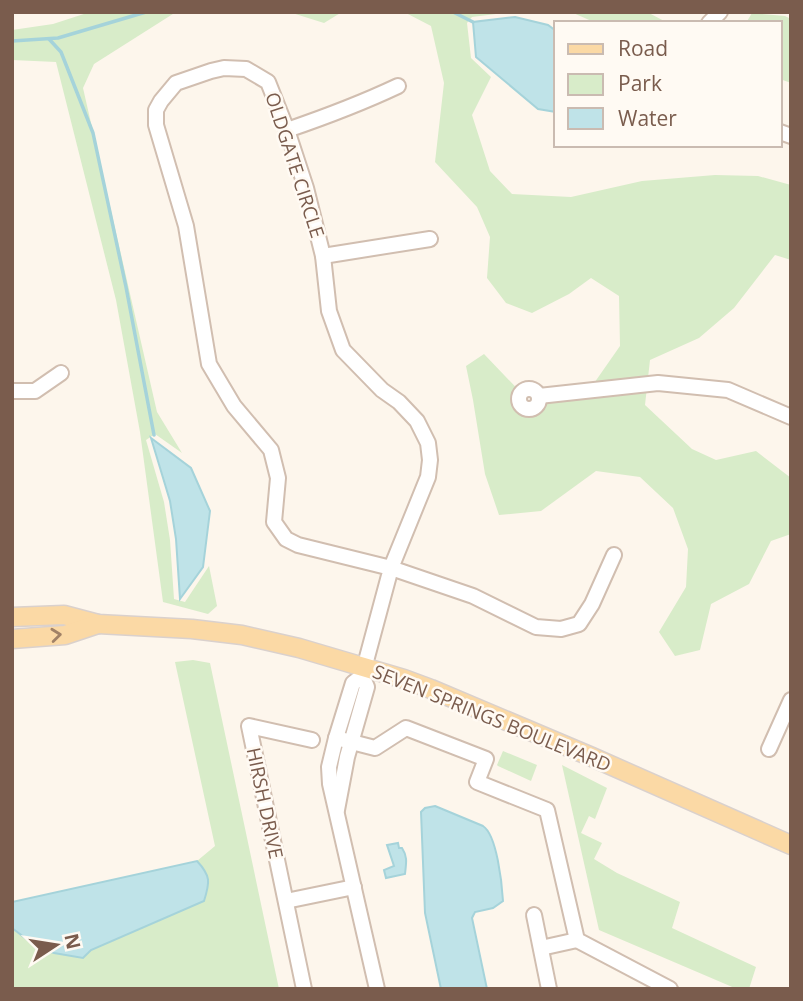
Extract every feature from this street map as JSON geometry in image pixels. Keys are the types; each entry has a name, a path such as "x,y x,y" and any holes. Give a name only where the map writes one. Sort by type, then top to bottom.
{"main road":[{"name":"SEVEN SPRINGS BOULEVARD","path":"12,617 64,615 98,624 192,629 242,635 299,648 363,672 404,679 454,698 791,845"},
{"name":"SEVEN SPRINGS BOULEVARD","path":"12,639 65,635 98,624"}],"street":[{"name":"OLDGATE CIRCLE","path":"363,672 391,568 428,477 428,443 417,421 343,350 329,311 323,256 306,188 268,82 246,69 224,68 176,83 156,110 156,125 187,226 209,364 234,406 271,450 278,478 275,522 286,538 298,545 391,568"},
{"path":"287,130 398,86"},
{"path":"323,256 430,239"},
{"path":"12,391 34,391 61,373"},
{"path":"539,396 658,383 728,390 791,417"},
{"path":"391,568 473,596 536,626 561,629 579,624 592,604 614,555"},
{"path":"363,672 353,683 335,738 329,767 330,784 377,989"},
{"path":"337,810 366,687 363,672"},
{"path":"769,749 791,700"},
{"name":"HIRSH DRIVE","path":"304,989 249,726 312,740"},
{"path":"335,738 375,748 406,728 486,759 477,782 547,810 577,940"},
{"path":"286,901 354,887"},
{"path":"534,915 550,989"},
{"path":"541,948 577,940 670,989"}],"green space":[{"path":"90,12 176,12 94,64 83,88 157,412 182,453 155,434 146,440 164,502 174,599 185,602 209,566 217,606 208,614 163,602 140,432 116,300 56,62 12,60 12,30 53,24"},
{"path":"289,12 342,12 324,23"},
{"path":"404,12 512,12 472,17 467,23 471,58 491,77 472,115 490,171 512,194 571,197 642,181 715,175 758,176 791,185 791,260 775,255 734,308 699,338 650,360 645,405 692,449 716,460 756,451 791,478 791,534 771,541 749,584 711,604 700,650 675,656 659,632 686,587 688,549 673,508 640,477 596,471 541,511 499,515 485,474 466,366 484,354 530,402 583,399 620,346 619,296 591,278 569,294 532,313 506,303 487,278 490,237 477,207 435,162 444,83 431,26"},
{"path":"571,12 647,12 664,21 591,21"},
{"path":"752,13 791,19 791,83 782,80 782,21 747,21"},
{"path":"193,660 210,663 279,989 12,989 12,929 37,947 83,958 91,950 204,901 208,879 197,861 215,846 175,662"},
{"path":"503,751 537,765 531,781 497,765"},
{"path":"562,765 607,788 595,819 589,816 581,833 602,843 594,859 617,873 680,902 672,928 756,967 749,989 737,989 599,930"}],"water":[{"path":"515,17 548,25 554,30 554,112 538,109 476,57 473,22"},
{"path":"151,438 191,468 210,511 203,567 180,599 176,539 170,501"},
{"path":"435,806 483,826 488,831 495,849 503,901 493,908 475,912 472,918 487,989 441,989 425,913 421,812 425,808"},
{"path":"398,843 406,858 405,874 386,878 384,870 394,866 387,845"},
{"path":"197,861 208,880 204,901 91,950 83,958 37,947 12,928 12,902"}],"waterway":[{"path":"12,41 58,38 146,12"},
{"path":"453,12 473,22"},
{"path":"49,39 61,52 93,133 154,435"}]}
